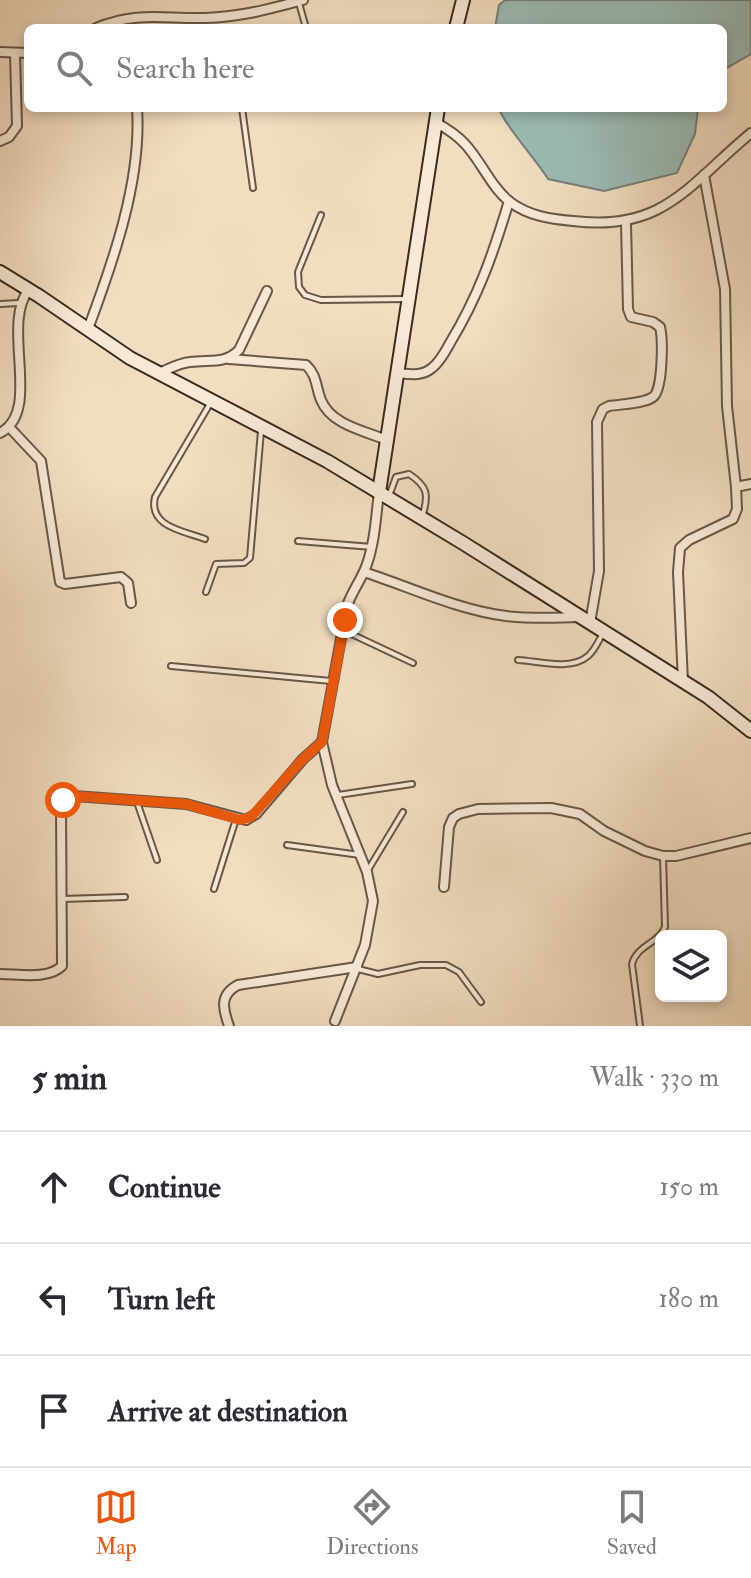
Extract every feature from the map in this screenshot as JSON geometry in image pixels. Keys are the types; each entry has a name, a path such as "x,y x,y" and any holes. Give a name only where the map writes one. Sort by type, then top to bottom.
{"street":[{"path":"457,24 463,0"},
{"path":"117,24 142,16 206,18 236,15 273,10 300,1"},
{"path":"0,52 24,53"},
{"path":"0,141 9,137 17,126 15,53"},
{"path":"88,329 111,268 133,173 137,112"},
{"path":"335,1021 357,968 373,901 367,872 336,795 322,742 352,591 364,572 384,495 387,440 437,112"},
{"path":"434,122 453,132 466,145 509,201 530,214 596,224 626,223 655,212 682,195 751,133"},
{"path":"683,682 678,572 680,548 689,540 733,519 737,509 727,406 725,289 704,175"},
{"path":"397,373 423,374 441,359 490,264 509,201"},
{"path":"586,620 599,571 597,422 603,409 609,406 655,395 660,369 660,327 653,322 631,317 628,309 626,223"},
{"path":"0,272 130,358 384,495 683,682 751,731"},
{"path":"0,433 9,427 17,414 16,316 19,303 29,289"},
{"path":"229,359 239,350 267,291"},
{"path":"159,373 186,363 229,359 306,365 313,372 327,412 344,423 387,440"},
{"path":"9,427 41,461 60,582 65,584 121,577 128,583 131,603"},
{"path":"736,487 751,484"},
{"path":"364,572 504,616 586,620"},
{"path":"0,974 48,974 59,970 62,961 63,800 74,796 186,804 246,820 256,814 303,759 322,742"},
{"path":"444,887 449,827 459,814 478,809 551,808 571,811 616,837 663,856 676,856 751,838"},
{"path":"229,1026 223,1004 226,994 238,985 357,968"}],"lane":[{"path":"300,1 305,24"},
{"path":"243,112 253,188"},
{"path":"321,215 298,272 299,287 305,295 321,300 408,299"},
{"path":"0,304 19,303"},
{"path":"205,539 163,523 154,512 153,505 212,400"},
{"path":"206,592 216,564 244,563 250,558 261,427"},
{"path":"384,495 396,477 409,474 421,481 427,499 421,518"},
{"path":"298,541 372,547"},
{"path":"343,630 413,663"},
{"path":"518,660 580,661 590,654 604,632"},
{"path":"171,666 334,682"},
{"path":"336,795 412,784"},
{"path":"137,800 157,860"},
{"path":"367,872 403,812"},
{"path":"214,889 236,819"},
{"path":"287,845 360,855"},
{"path":"640,1026 632,964 636,954 661,936 665,927 663,856"},
{"path":"62,899 125,897"},
{"path":"357,968 378,974 420,965 446,965 459,972 481,1002"}],"water":[{"path":"505,0 751,0 751,54 727,68 727,24 496,24 499,5"},
{"path":"698,112 695,134 677,173 604,191 548,179 502,114"}],"route":[{"path":"63,800 74,796 186,804 240,820 256,814 303,759 322,742 345,620"}]}
